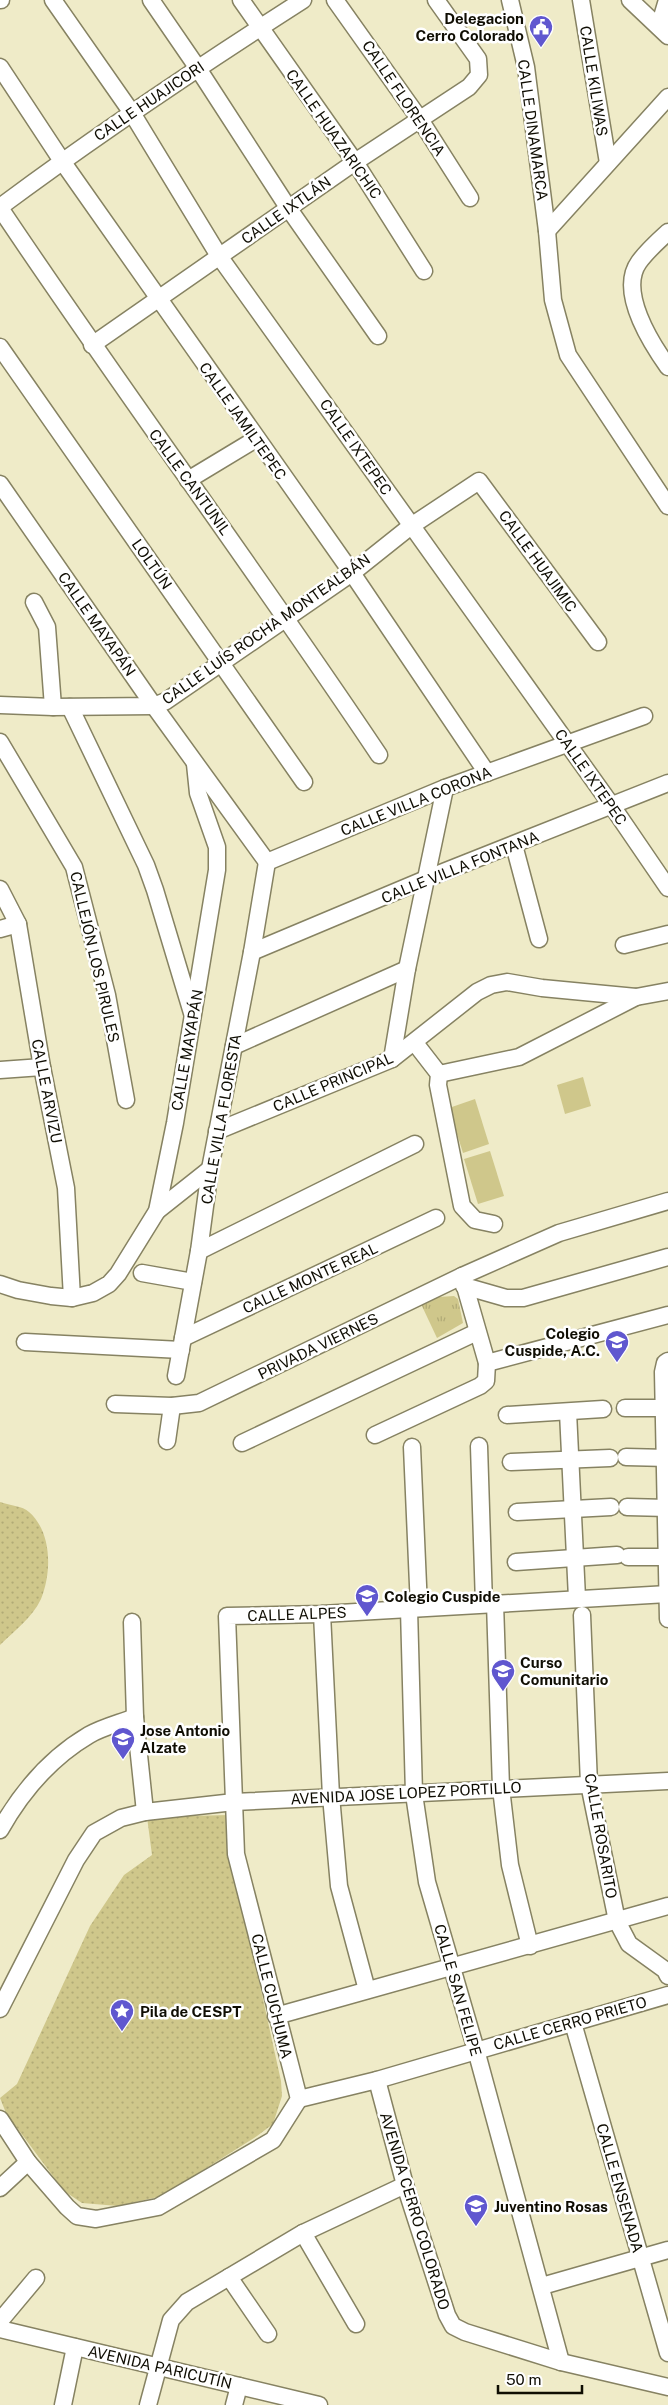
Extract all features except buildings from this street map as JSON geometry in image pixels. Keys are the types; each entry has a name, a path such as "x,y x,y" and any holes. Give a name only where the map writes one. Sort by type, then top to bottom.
{"street":[{"name":"CALLE IXTEPEC","path":"52,0 132,113 219,256 567,744 612,806 661,868 668,888"},
{"path":"150,0 197,67 289,209 378,336"},
{"name":"CALLE HUAZARICHIC","path":"240,0 355,162 424,270"},
{"name":"CALLE HUAJICORI","path":"0,208 62,161 197,67 303,0"},
{"name":"CALLE FLORENCIA","path":"335,0 421,121 470,198"},
{"name":"CALLE IXTLÁN","path":"92,345 355,162 421,121 469,87 480,75 478,59 436,0"},
{"name":"CALLE DINAMARCA","path":"510,0 526,67 547,231 553,300 568,355 668,506"},
{"name":"CALLE KILIWAS","path":"581,0 608,163"},
{"path":"630,0 663,32"},
{"path":"663,32 667,0"},
{"name":"CALLE JAMILTEPEC","path":"0,67 158,300 352,573 487,773"},
{"path":"547,231 668,97"},
{"name":"CALLE CANTUNIL","path":"0,208 92,345 286,616 379,755"},
{"path":"665,356 633,302 631,282 638,263 668,232"},
{"name":"LOLTÚN","path":"0,348 304,782"},
{"path":"188,480 256,439"},
{"name":"CALLE LUÍS ROCHA MONTEALBÁN","path":"0,705 53,707 154,706 166,701 286,616 352,573 411,526 479,481"},
{"name":"CALLE HUAJIMIC","path":"479,481 598,642"},
{"name":"CALLE MAYAPÁN","path":"0,484 154,706 266,862"},
{"path":"34,602 47,627 53,707"},
{"path":"70,707 155,890 193,1018"},
{"name":"CALLE VILLA CORONA","path":"266,862 445,788 644,716"},
{"name":"CALLEJÓN LOS PIRULES","path":"0,742 74,866 107,995 126,1100"},
{"name":"CALLE MAYAPÁN","path":"72,1298 93,1293 109,1284 118,1274 157,1212 193,1018 217,870 217,847 198,793 195,764"},
{"name":"CALLE VILLA FONTANA","path":"252,952 428,878 668,783"},
{"path":"392,1059 407,969 428,878 445,788"},
{"path":"514,845 540,939"},
{"name":"CALLE VILLA FLORESTA","path":"176,1376 199,1251 210,1169 252,952 266,862"},
{"name":"CALLE ARVIZU","path":"0,889 18,924 42,1067 66,1188 72,1298"},
{"path":"0,929 18,924"},
{"path":"624,945 668,934"},
{"path":"234,1046 407,969"},
{"name":"CALLE PRINCIPAL","path":"218,1131 392,1059 415,1044 477,992 491,985 506,982 542,988 636,997 668,991"},
{"path":"439,1074 519,1057 636,997"},
{"path":"415,1044 439,1074 438,1085 462,1206 475,1220 494,1224"},
{"path":"0,1070 42,1067"},
{"path":"199,1251 415,1144"},
{"path":"157,1212 210,1169"},
{"name":"PRIVADA VIERNES","path":"115,1404 172,1406 200,1403 463,1281 559,1233 668,1200"},
{"name":"CALLE MONTE REAL","path":"182,1344 436,1218"},
{"path":"463,1281 506,1298 523,1298 668,1258"},
{"path":"142,1273 193,1282"},
{"path":"376,1435 486,1381 487,1363 463,1281"},
{"path":"0,1284 34,1293 72,1298"},
{"path":"487,1363 668,1315"},
{"path":"242,1443 477,1332"},
{"path":"25,1342 182,1344"},
{"path":"666,1362 668,1619"},
{"path":"167,1441 172,1406"},
{"path":"625,1408 665,1408"},
{"path":"507,1414 603,1409"},
{"path":"568,1412 572,1510 577,1560 577,1598"},
{"path":"479,1446 501,1788 510,1865 530,1946"},
{"name":"CALLE SAN FELIPE","path":"412,1447 414,1794 427,1882 476,2050 562,2362"},
{"path":"510,1462 571,1461 618,1457 666,1458"},
{"path":"517,1512 619,1507 666,1508"},
{"path":"516,1562 623,1556 667,1557"},
{"name":"CALLE ALPES","path":"226,1616 322,1614 667,1594"},
{"path":"322,1614 331,1796 339,1886 366,1990"},
{"name":"CALLE ROSARITO","path":"582,1615 589,1784 617,1921 629,1944 665,1970 668,1976"},
{"name":"CALLE CUCHUMA","path":"226,1616 236,1854 276,2016 299,2099"},
{"path":"132,1622 136,1716 145,1812"},
{"path":"0,1830 17,1801 50,1763 90,1735 136,1716"},
{"name":"AVENIDA JOSE LOPEZ PORTILLO","path":"0,2009 76,1860 94,1832 121,1818 145,1812 234,1802 668,1780"},
{"path":"276,2016 668,1906"},
{"name":"CALLE CERRO PRIETO","path":"299,2099 377,2080 668,1995"},
{"name":"CALLE ENSENADA","path":"574,2022 668,2353"},
{"name":"AVENIDA CERRO COLORADO","path":"377,2080 405,2185 447,2315 453,2326 465,2332 562,2362 668,2387"},
{"path":"0,2119 28,2162 67,2208 77,2216 96,2219 158,2207 273,2140 299,2099"},
{"path":"0,2188 28,2162"},
{"path":"148,2405 171,2320 187,2302 303,2233 405,2185"},
{"path":"303,2233 356,2324"},
{"path":"542,2286 668,2250"},
{"path":"230,2277 268,2334"},
{"path":"0,2321 36,2278"},
{"name":"AVENIDA PARICUTÍN","path":"0,2329 319,2405"},
{"path":"63,2405 75,2347"},
{"path":"234,2405 239,2386"}],"green space":[{"path":"583,1077 591,1106 565,1114 557,1085"},
{"path":"475,1099 489,1144 463,1153 449,1108"},
{"path":"490,1151 504,1196 478,1204 464,1159"},
{"path":"454,1296 458,1299 463,1323 437,1338 421,1304 439,1297"},
{"path":"0,1502 26,1510 37,1520 46,1541 48,1565 45,1588 38,1606 0,1645"},
{"path":"229,1815 226,1831 281,2081 282,2096 273,2124 162,2196 118,2206 82,2203 64,2191 6,2113 0,2098 17,2084 90,1926 124,1875 152,1855 147,1817"}],"place":[{"name":"Delegacion Cerro Colorado","path":"541,48"},
{"name":"Colegio Cuspide, A.C.","path":"617,1363"},
{"name":"Colegio Cuspide","path":"367,1617"},
{"name":"Curso Comunitario","path":"503,1692"},
{"name":"Jose Antonio Alzate","path":"123,1760"},
{"name":"Pila de CESPT","path":"122,2032"},
{"name":"Juventino Rosas","path":"476,2227"}]}
